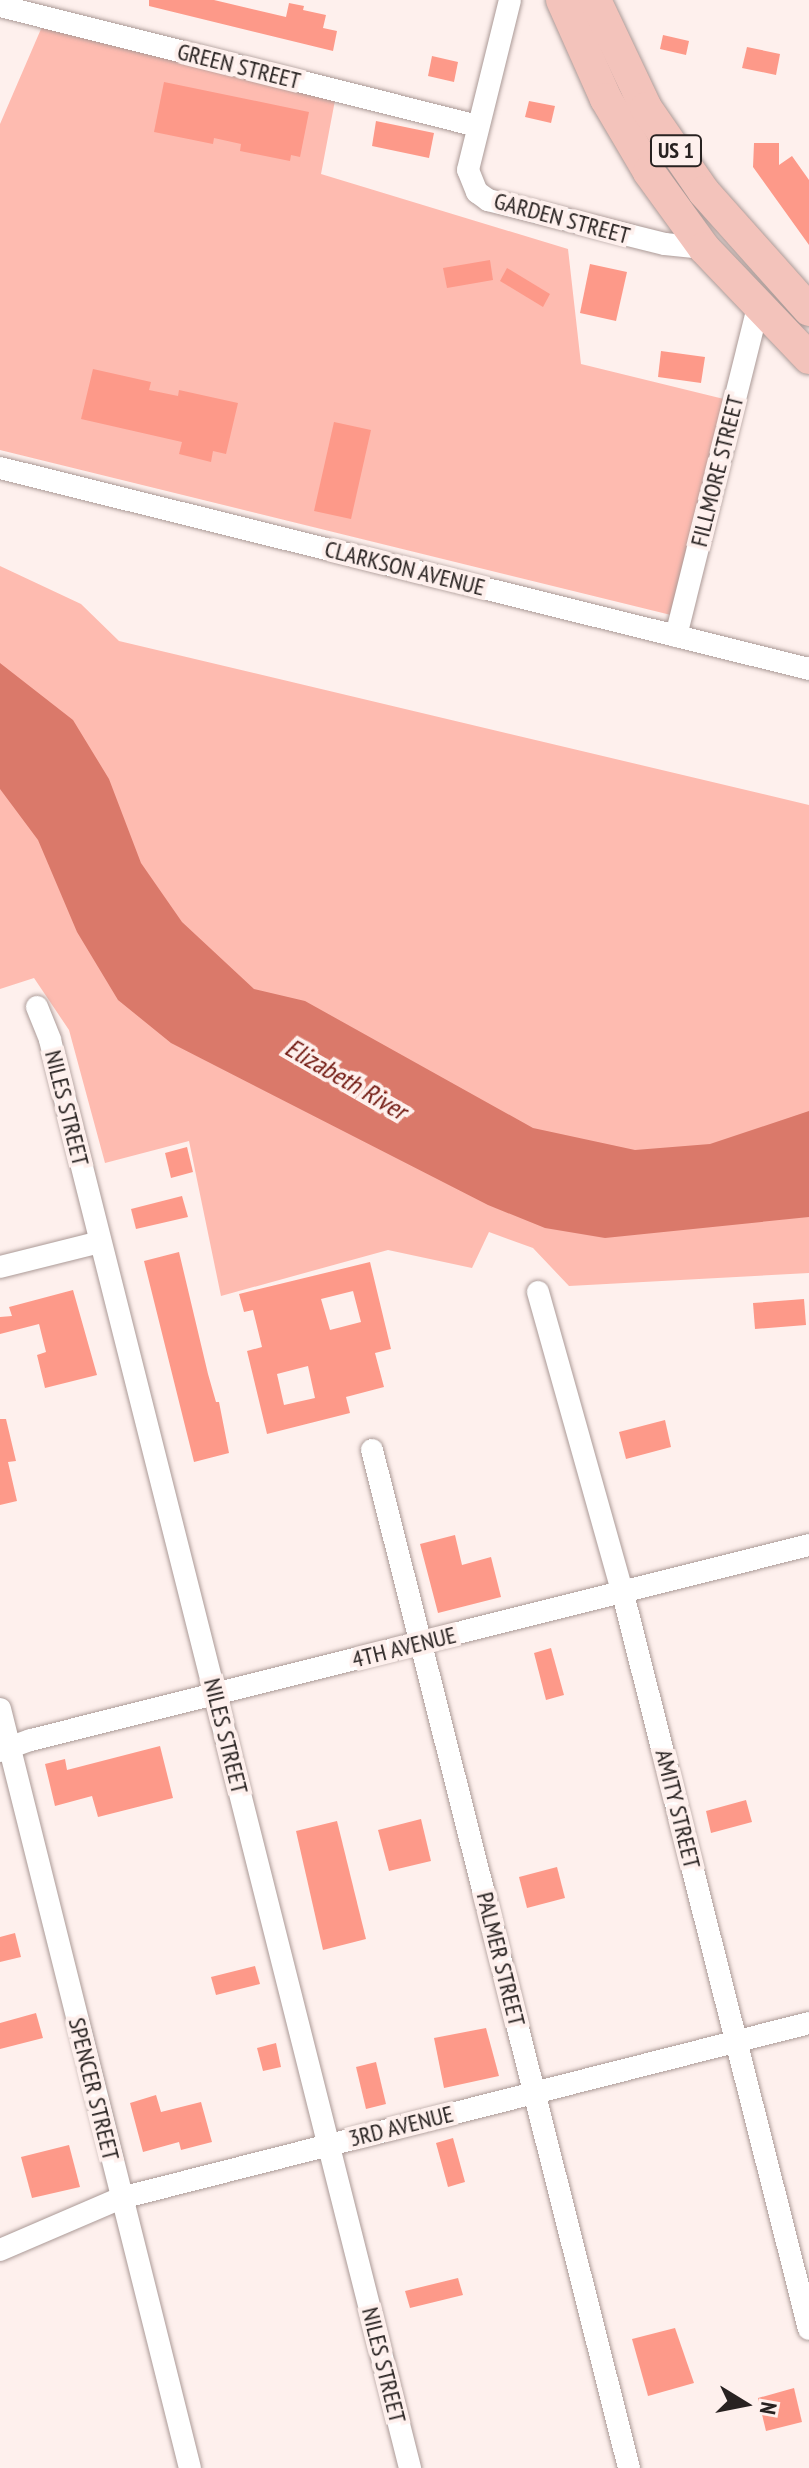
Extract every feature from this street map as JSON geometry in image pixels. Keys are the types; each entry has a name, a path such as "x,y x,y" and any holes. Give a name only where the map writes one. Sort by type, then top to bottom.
{"highway":[{"name":"US 1","path":"562,0 613,111 649,172 704,248 809,358"},
{"name":"US 1","path":"595,0 646,108 704,192 809,310"}],"street":[{"name":"GARDEN STREET","path":"510,0 468,170 470,183 488,200 665,244 704,248"},
{"name":"GREEN STREET","path":"0,6 478,126"},
{"name":"FILLMORE STREET","path":"676,636 758,307"},
{"name":"CLARKSON AVENUE","path":"0,468 809,669"},
{"name":"NILES STREET","path":"37,1007 50,1040 410,2468"},
{"path":"0,1267 100,1242"},
{"name":"AMITY STREET","path":"538,1292 623,1594 809,2329"},
{"name":"PALMER STREET","path":"372,1450 629,2468"},
{"name":"4TH AVENUE","path":"5,1749 809,1545"},
{"name":"SPENCER STREET","path":"0,1709 5,1749 190,2468"},
{"name":"3RD AVENUE","path":"0,2250 121,2198 809,2023"}],"shaded area":[{"path":"44,22 336,95 321,174 568,249 581,364 732,401 675,616 0,450 0,124"},
{"path":"0,566 81,604 119,641 809,805 809,1273 569,1286 533,1248 489,1232 472,1268 388,1250 221,1296 189,1141 105,1163 69,1030 34,978 0,989"}],"water":[{"name":"Elizabeth River","path":"0,663 73,720 109,779 141,863 182,922 254,989 305,1001 533,1128 635,1150 710,1144 809,1111 809,1217 605,1238 545,1228 488,1205 171,1043 118,1000 77,932 38,840 0,789"}],"building":[{"path":"149,0 214,0 286,17 289,3 304,6 303,10 326,15 323,28 337,31 333,51 149,6"},
{"path":"663,35 689,41 686,55 660,49"},
{"path":"747,47 780,54 776,75 742,68"},
{"path":"432,56 458,62 454,82 428,76"},
{"path":"164,82 309,112 300,157 291,155 290,161 240,151 241,144 214,138 213,144 154,132"},
{"path":"529,101 555,106 551,123 525,117"},
{"path":"376,121 434,133 429,158 372,146"},
{"path":"754,143 779,143 779,165 792,156 809,180 809,245 753,167"},
{"path":"490,260 493,280 447,288 443,268"},
{"path":"590,264 627,272 616,321 580,313"},
{"path":"507,268 550,294 543,307 500,281"},
{"path":"661,351 705,357 701,383 658,377"},
{"path":"93,369 151,382 149,390 178,396 179,390 238,403 226,454 213,451 211,462 179,454 182,442 81,419"},
{"path":"334,422 371,430 351,519 314,511"},
{"path":"187,1147 193,1172 171,1178 165,1153"},
{"path":"182,1196 188,1217 136,1229 131,1209"},
{"path":"179,1252 208,1374 216,1402 219,1402 229,1453 194,1462 144,1261"},
{"path":"370,1262 391,1349 375,1353 384,1387 346,1397 350,1413 267,1434 247,1351 262,1347 253,1310 244,1312 239,1294","holes":["353,1291 361,1322 330,1330 321,1299","308,1366 315,1398 284,1405 277,1374"]},
{"path":"73,1290 97,1375 45,1388 37,1355 46,1352 39,1324 0,1334 0,1317 12,1316 9,1307"},
{"path":"804,1299 806,1325 755,1329 753,1303"},
{"path":"0,1419 6,1419 16,1461 8,1462 17,1501 0,1505"},
{"path":"665,1420 671,1447 626,1459 619,1432"},
{"path":"455,1535 462,1565 491,1557 501,1597 438,1613 420,1544"},
{"path":"551,1648 564,1695 546,1700 534,1653"},
{"path":"160,1746 173,1798 98,1817 92,1796 55,1806 45,1764 65,1759 67,1770"},
{"path":"746,1800 752,1822 711,1833 706,1811"},
{"path":"421,1819 431,1861 389,1871 378,1830"},
{"path":"337,1821 366,1939 323,1950 296,1831"},
{"path":"557,1867 565,1898 527,1908 519,1877"},
{"path":"15,1933 21,1957 0,1962 0,1937"},
{"path":"255,1966 260,1984 216,1995 211,1977"},
{"path":"36,2013 43,2038 0,2049 0,2023"},
{"path":"486,2028 499,2076 444,2088 434,2038"},
{"path":"276,2043 281,2067 263,2071 257,2048"},
{"path":"376,2062 386,2104 366,2109 356,2067"},
{"path":"156,2095 161,2112 201,2102 212,2142 181,2150 179,2142 143,2152 130,2103"},
{"path":"453,2138 465,2182 448,2187 436,2143"},
{"path":"69,2145 80,2187 32,2198 21,2157"},
{"path":"458,2278 463,2295 410,2308 405,2291"},
{"path":"675,2328 694,2383 648,2396 632,2339"},
{"path":"794,2388 802,2422 766,2431 758,2398"}]}
